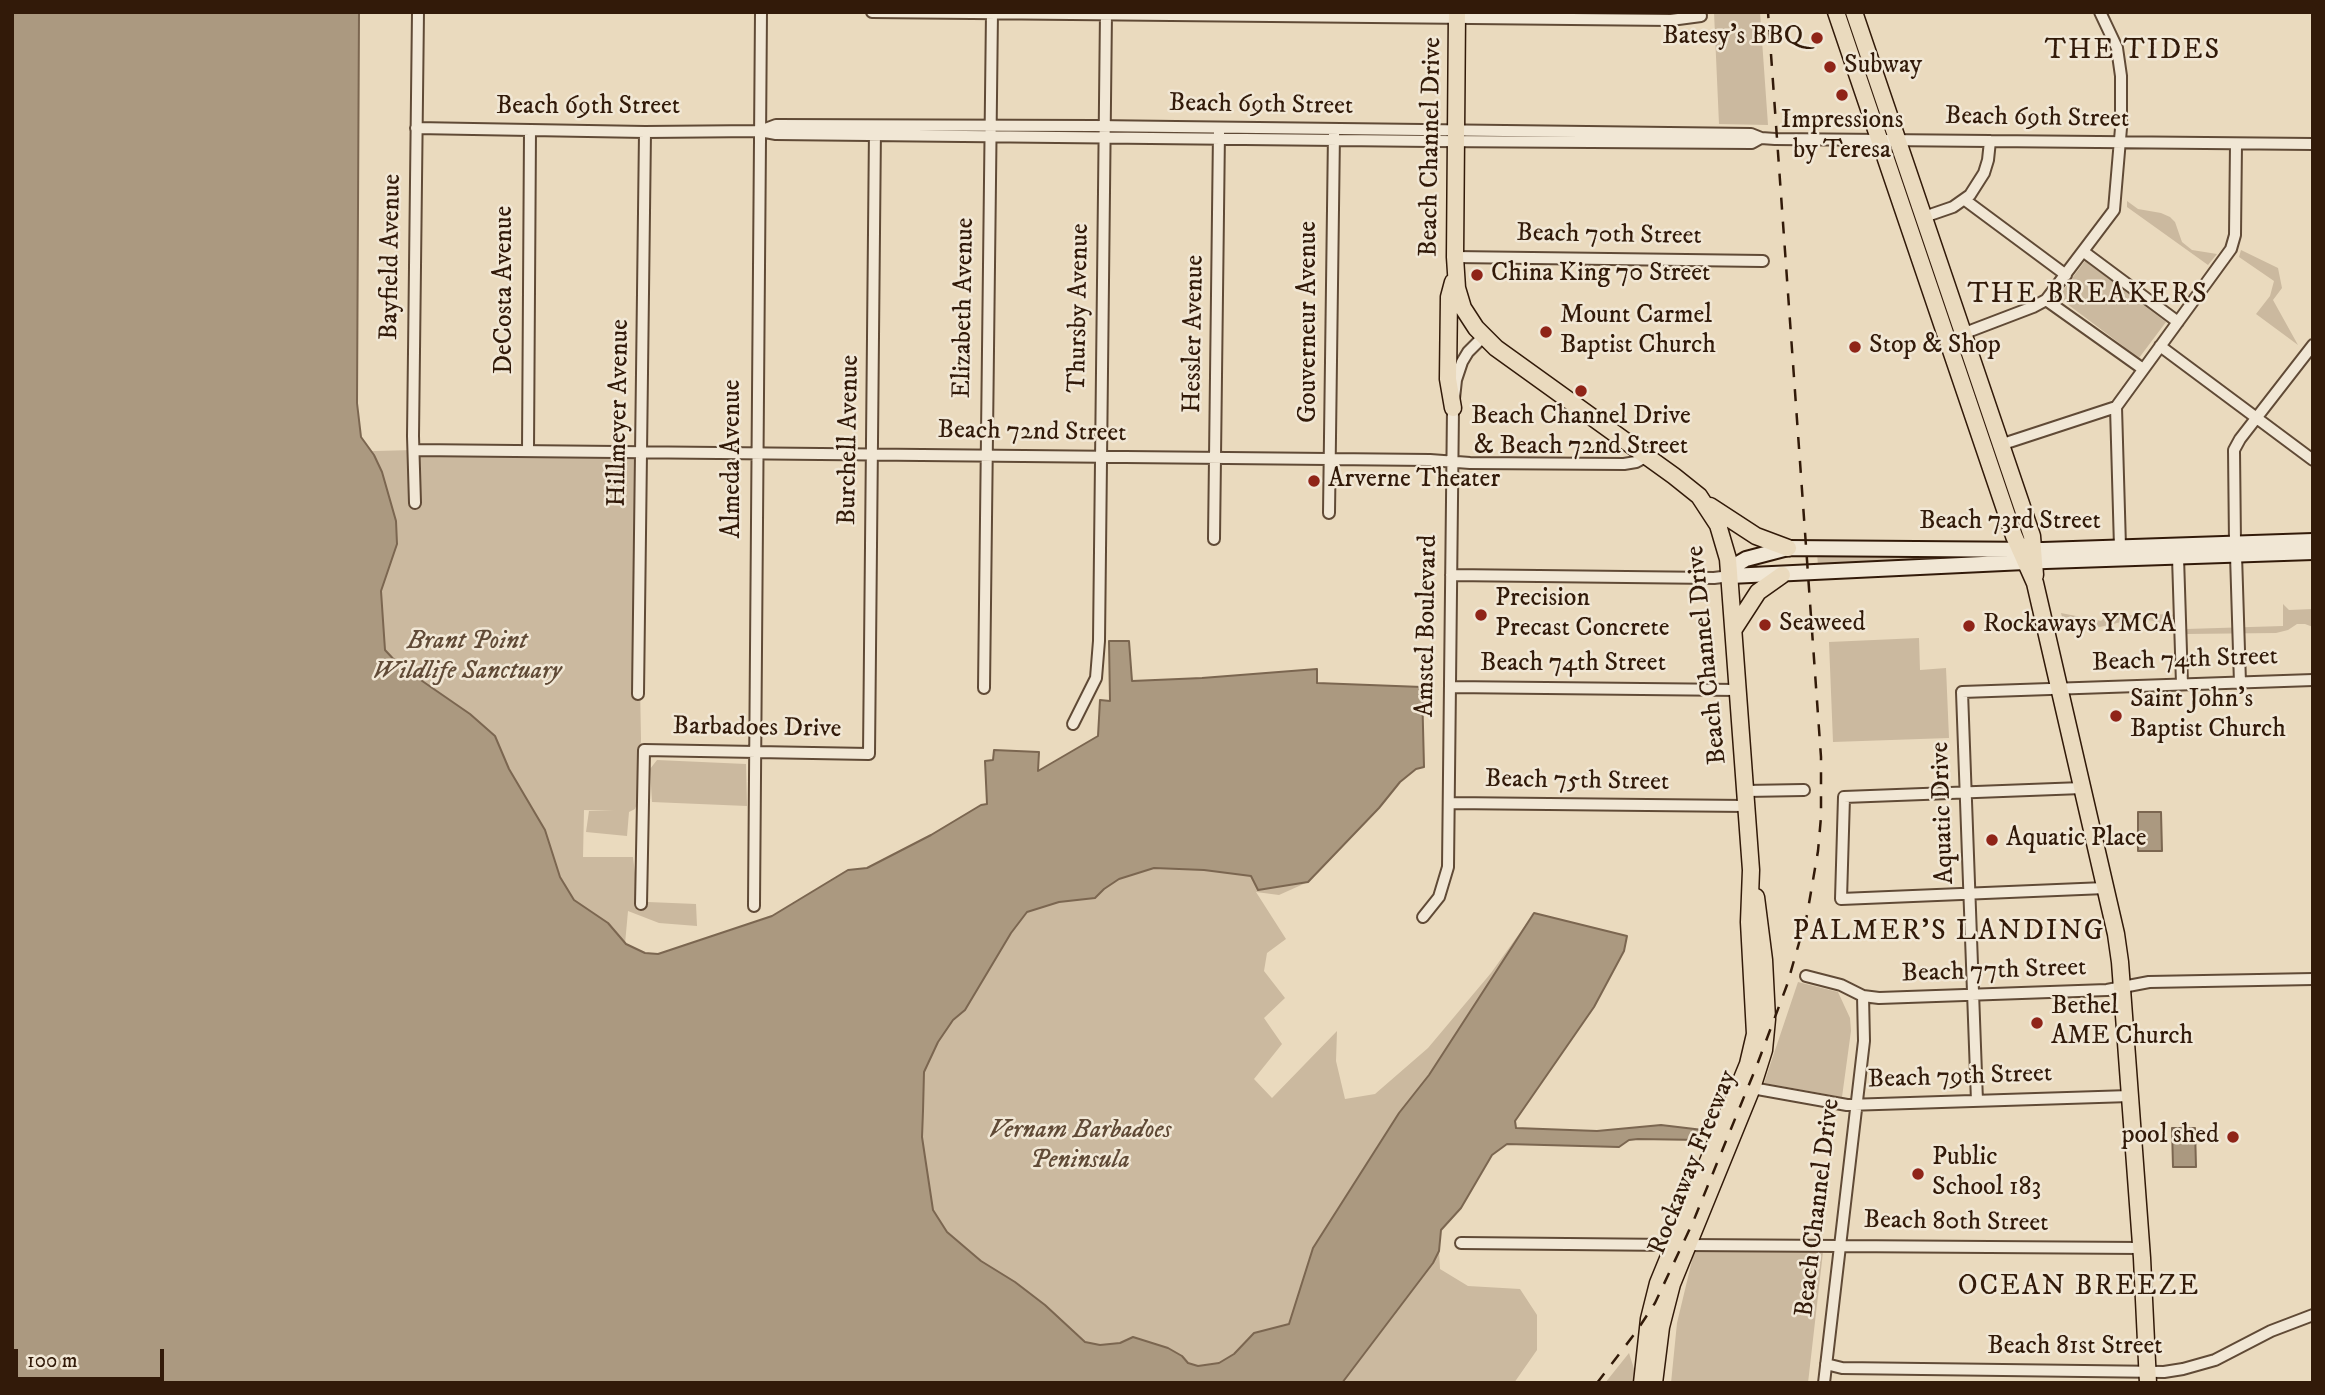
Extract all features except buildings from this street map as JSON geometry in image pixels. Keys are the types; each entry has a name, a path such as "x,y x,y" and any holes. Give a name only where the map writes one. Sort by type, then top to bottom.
{"main road":[{"path":"1854,12 1924,217 1955,337 2000,444 2032,536 2029,556"},
{"path":"1839,13 1881,140 1955,337 2029,556 2105,888 2118,947 2148,1378"},
{"name":"Beach Channel Drive","path":"1457,15 1455,265 1458,293 1463,308 1483,337 1512,360 1687,485 1705,502 1722,533 1724,574 1734,629 1751,870 1761,922 1758,960"},
{"path":"1453,408 1448,379 1449,297 1455,265"},
{"path":"1705,502 1756,536 1788,548"},
{"path":"1734,629 1755,596 1782,575"},
{"name":"Rockaway Freeway","path":"1642,1383 1652,1306 1752,1088 1763,1057 1767,1035 1758,960"},
{"name":"Rockaway Freeway","path":"1654,1383 1663,1314 1680,1245 1752,1050 1758,960"}],"street":[{"name":"Bayfield Avenue","path":"415,503 418,12"},
{"name":"Almeda Avenue","path":"754,906 761,12"},
{"path":"872,12 1457,15 1671,20 1701,16 1685,12"},
{"path":"1955,337 2035,307 2046,300 2115,207 2122,76 2120,57 2100,12"},
{"name":"Elizabeth Avenue","path":"984,688 992,13"},
{"name":"Thursby Avenue","path":"1073,724 1092,688 1097,672 1106,13"},
{"name":"Beach 69th Street","path":"416,128 760,131 776,134 875,131 1456,136 1751,134 1761,138 2313,145"},
{"name":"DeCosta Avenue","path":"528,450 530,131"},
{"name":"Burchell Avenue","path":"869,754 875,131"},
{"name":"Hillmeyer Avenue","path":"638,694 645,132"},
{"name":"Hessler Avenue","path":"1214,539 1219,134"},
{"name":"Gouverneur Avenue","path":"1329,513 1334,135"},
{"path":"1924,217 1954,207 1965,200 1984,173 1990,141"},
{"path":"2000,444 2116,407 2230,253 2234,243 2236,144"},
{"path":"1965,200 2066,275"},
{"path":"2084,251 2178,322"},
{"name":"Beach 70th Street","path":"1455,265 1763,261"},
{"path":"2046,300 2143,369"},
{"name":"Amstel Boulevard","path":"1423,917 1439,897 1448,872 1453,408 1462,362 1483,337"},
{"path":"2240,682 2233,454 2238,442 2313,345"},
{"path":"2160,346 2313,460"},
{"path":"2116,407 2120,547"},
{"name":"Beach 72nd Street","path":"414,450 1331,458 1624,464 1647,456"},
{"name":"Beach 73rd Street","path":"1724,574 1746,559 1788,548 2029,556 2178,557 2313,541"},
{"name":"Beach 73rd Street","path":"1451,575 1782,575 2120,547 2313,552"},
{"path":"2178,557 2182,684"},
{"name":"Beach 74th Street","path":"1962,692 2313,680"},
{"name":"Beach 74th Street","path":"1450,687 1738,690"},
{"name":"Aquatic Drive","path":"1962,692 1977,1101"},
{"name":"Barbadoes Drive","path":"641,904 644,750 869,754"},
{"path":"2082,788 1844,797 1841,899 2105,888"},
{"name":"Beach 75th Street","path":"1450,803 1746,799 1804,790"},
{"name":"Beach 77th Street","path":"1806,976 1840,985 1863,996 1879,998 2107,990 2149,982 2313,979"},
{"name":"Beach Channel Drive","path":"1824,1383 1864,1041 1863,996"},
{"name":"Beach 79th Street","path":"1752,1088 1834,1104 1855,1105 2130,1096"},
{"name":"Beach 80th Street","path":"1461,1243 2141,1248"},
{"name":"Beach 81st Street","path":"1826,1364 1842,1368 2148,1378 2216,1360 2272,1331 2313,1315"}],"green space":[{"path":"1714,12 1760,12 1768,125 1719,124"},
{"path":"2127,201 2138,209 2170,217 2175,222 2182,242 2192,250 2217,254 2208,265 2127,207"},
{"path":"2241,250 2278,268 2282,288 2273,300 2298,345 2256,314 2270,296 2274,281 2239,257"},
{"path":"2085,261 2166,322 2139,358 2058,297"},
{"name":"Brant Point Wildlife Sanctuary","path":"414,450 642,452 639,631 641,739 638,801 635,809 629,812 627,836 586,832 589,811 614,811 584,810 583,857 633,857 638,898 648,902 696,904 697,926 659,923 628,911 625,944 492,985 299,453"},
{"path":"1817,553 1999,554 1999,560 1818,566"},
{"path":"2283,604 2289,610 2313,609 2313,627 2297,624 2276,633 2186,634 2180,629 2153,621 2134,619 2100,627 2063,621 2061,613 2101,621 2106,616 2172,614 2186,629 2283,626"},
{"path":"1919,638 1920,670 1946,668 1949,738 1833,742 1829,642"},
{"path":"657,760 746,764 747,806 652,802 650,769"},
{"name":"Vernam Barbadoes Peninsula","path":"1126,865 1251,871 1258,890 1308,882 1279,895 1256,892 1286,939 1267,953 1264,971 1285,998 1264,1018 1282,1044 1254,1079 1272,1098 1337,1031 1336,1061 1345,1099 1375,1094 1428,1048 1491,973 1534,913 1514,944 1300,1327 1237,1375 1098,1359 1014,1296 927,1213 914,1134 920,1067 998,925"},
{"path":"1798,982 1838,992 1850,1018 1851,1031 1842,1097 1764,1083"},
{"path":"1439,1251 1440,1269 1468,1286 1520,1289 1537,1315 1537,1350 1514,1383 1342,1383 1433,1263"},
{"path":"1694,1252 1823,1252 1808,1383 1671,1383 1677,1323"},
{"path":"1629,1353 1636,1383 1605,1383"}],"shaded area":[{"path":"12,12 359,12 357,403 361,437 382,472 396,521 397,544 381,591 385,650 399,665 470,714 495,736 509,769 545,830 560,877 574,900 608,923 626,944 645,953 658,954 772,916 848,870 867,868 987,804 985,761 993,760 994,750 1039,752 1038,771 1098,736 1100,700 1110,701 1109,641 1129,641 1132,681 1317,669 1317,683 1422,687 1424,767 1416,769 1400,782 1379,808 1308,882 1258,890 1251,876 1204,870 1154,868 1119,879 1095,898 1059,902 1027,912 1011,933 965,1010 953,1020 938,1042 924,1072 922,1137 933,1210 947,1232 981,1261 1045,1305 1085,1342 1100,1345 1120,1343 1133,1337 1168,1348 1188,1363 1198,1366 1219,1363 1234,1354 1254,1333 1289,1324 1313,1248 1399,1113 1429,1075 1534,913 1627,936 1624,951 1594,1007 1515,1121 1516,1128 1597,1131 1661,1125 1703,1130 1701,1140 1638,1139 1629,1140 1619,1147 1507,1144 1492,1155 1461,1208 1441,1230 1439,1251 1433,1263 1342,1383 12,1383"},
{"path":"2138,812 2161,812 2162,851 2138,851"},
{"path":"2172,1128 2195,1128 2196,1167 2173,1167"}],"railway":[{"path":"1597,1383 1655,1303 1693,1222 1787,985 1807,915 1818,851 1821,757 1768,12"}],"place":[{"name":"Batesy’s BBQ","path":"1817,38"},
{"name":"Subway","path":"1830,67"},
{"name":"Impressions by Teresa","path":"1842,95"},
{"name":"China King 70 Street","path":"1477,275"},
{"name":"Mount Carmel Baptist Church","path":"1546,332"},
{"name":"Stop & Shop","path":"1855,347"},
{"name":"Beach Channel Drive & Beach 72nd Street","path":"1581,391"},
{"name":"Arverne Theater","path":"1314,481"},
{"name":"Precision Precast Concrete","path":"1481,615"},
{"name":"Seaweed","path":"1765,625"},
{"name":"Rockaways YMCA","path":"1969,626"},
{"name":"Saint John's Baptist Church","path":"2116,716"},
{"name":"Aquatic Place","path":"1992,840"},
{"name":"Bethel AME Church","path":"2037,1023"},
{"name":"pool shed","path":"2233,1137"},
{"name":"Public School 183","path":"1918,1174"}],"district":[{"name":"THE TIDES","path":"2133,52"},
{"name":"THE BREAKERS","path":"2088,296"},
{"name":"PALMER'S LANDING","path":"1949,933"},
{"name":"OCEAN BREEZE","path":"2079,1288"}]}
